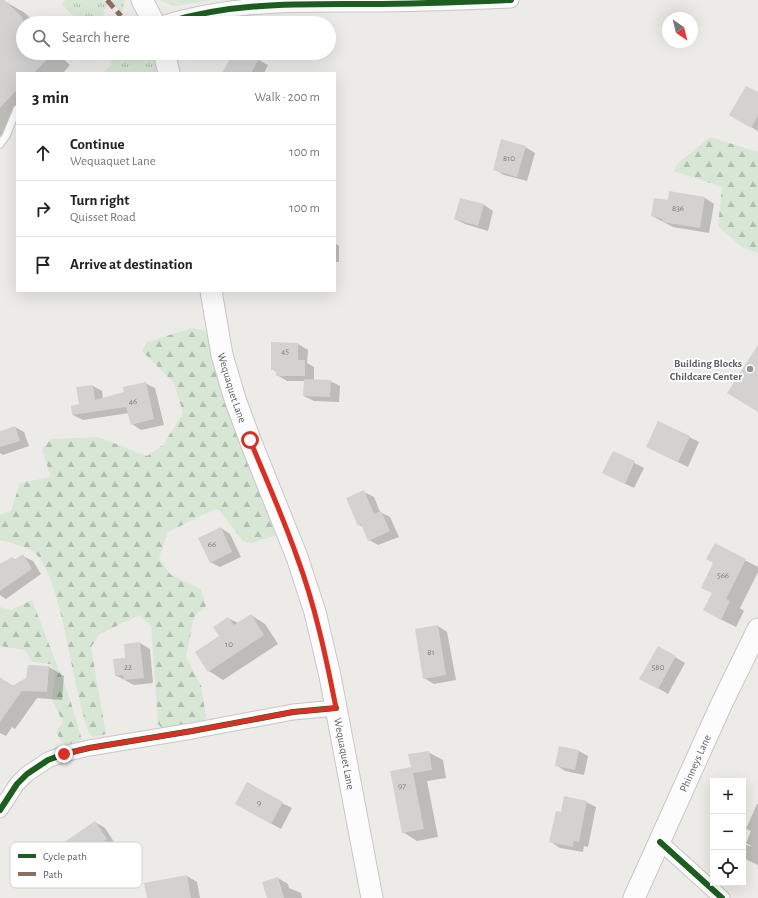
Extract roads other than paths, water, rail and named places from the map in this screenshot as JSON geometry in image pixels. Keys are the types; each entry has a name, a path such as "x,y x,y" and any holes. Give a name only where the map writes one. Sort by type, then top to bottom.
{"main road":[{"path":"142,0 150,16"},
{"path":"166,60 170,72"},
{"name":"Wequaquet Lane","path":"211,292 222,355 231,386 250,440 297,557 316,619 336,708 372,898"},
{"name":"Phinneys Lane","path":"634,898 721,705 758,629"}],"street":[{"path":"192,16 207,12 251,6 412,4 511,0"},
{"path":"0,810 17,784 27,774 48,760 64,754 89,748 293,712 336,708"},
{"path":"660,842 722,898"}],"lane":[{"path":"0,144 6,136 16,111"}],"place":[{"name":"Building Blocks Childcare Center","path":"750,369"}]}
